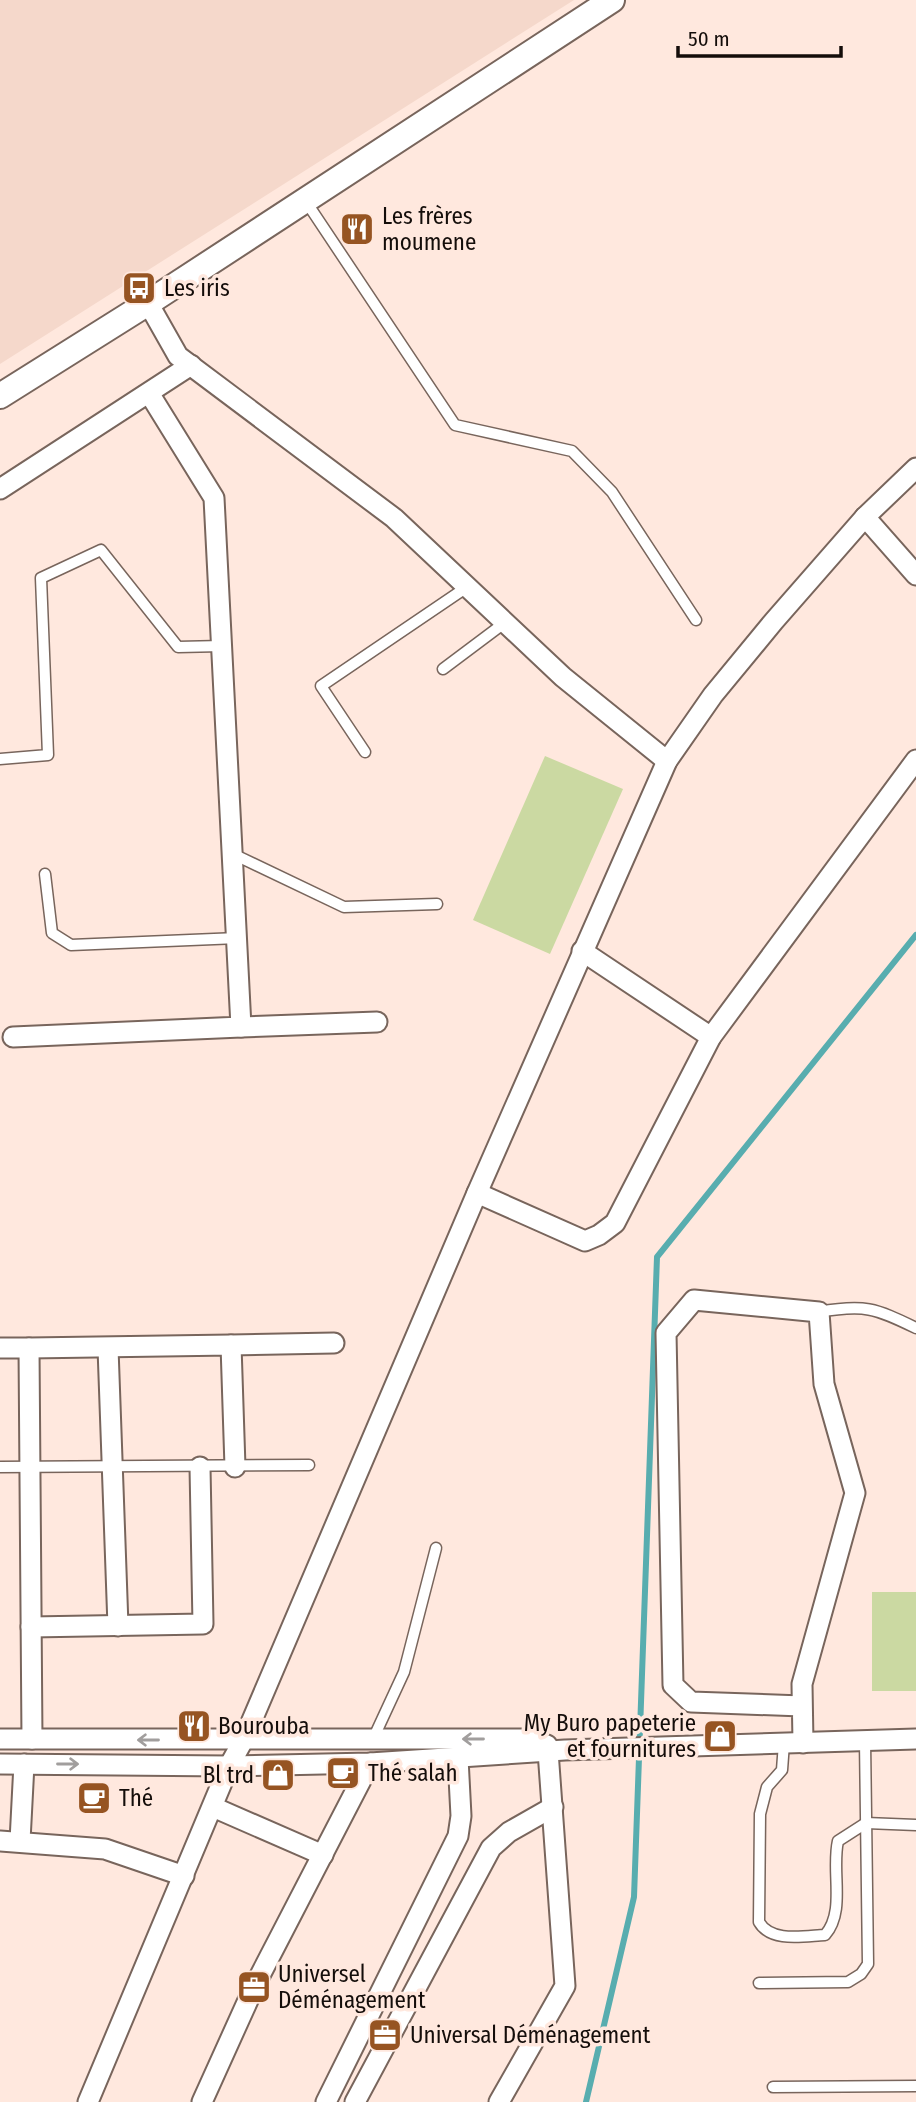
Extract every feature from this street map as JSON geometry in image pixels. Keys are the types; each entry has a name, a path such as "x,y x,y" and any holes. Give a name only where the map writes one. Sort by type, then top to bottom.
{"street":[{"path":"0,396 148,303 612,0"},
{"path":"148,303 178,356 394,518 503,624 563,677 667,761"},
{"path":"0,489 191,365"},
{"path":"149,393 214,498 241,1027"},
{"path":"88,2102 229,1766 244,1739 477,1192 667,761 713,695 865,517 916,468"},
{"path":"865,517 916,575"},
{"path":"477,1192 584,1241 600,1236 615,1223 711,1037 916,760"},
{"path":"582,951 711,1037"},
{"path":"13,1037 377,1022"},
{"path":"793,1743 802,1706 802,1684 855,1493 824,1384 818,1312 694,1300 666,1333 673,1685 691,1702 802,1706"},
{"path":"0,1348 334,1343"},
{"path":"231,1345 235,1467"},
{"path":"29,1348 32,1739"},
{"path":"108,1348 118,1626"},
{"path":"31,1627 203,1624 200,1466"},
{"path":"0,1739 528,1739 556,1750"},
{"path":"0,1764 229,1766 370,1763 556,1750 916,1739"},
{"path":"499,2102 565,1986 553,1807 556,1750"},
{"path":"326,2102 458,1836 461,1816 458,1758"},
{"path":"202,2102 254,1987 370,1763"},
{"path":"20,1841 24,1764"},
{"path":"213,1807 323,1855"},
{"path":"355,2102 491,1848 509,1832 553,1807"},
{"path":"0,1841 105,1849 184,1876"}],"lane":[{"path":"305,200 455,425 572,451 612,492 696,620"},
{"path":"0,759 48,755 41,578 101,550 178,647 222,646"},
{"path":"365,752 321,686 467,587"},
{"path":"443,669 503,624"},
{"path":"233,854 344,907 437,904"},
{"path":"45,874 52,933 71,944 238,938"},
{"path":"818,1312 856,1305 884,1313 916,1328"},
{"path":"0,1467 309,1465"},
{"path":"373,1739 404,1672 436,1548"},
{"path":"759,1983 848,1982 861,1974 868,1964 865,1741"},
{"path":"793,1743 782,1770 767,1787 760,1814 759,1922 764,1931 773,1936 825,1936 836,1914 835,1854 838,1842 866,1823 916,1825"},
{"path":"773,2087 916,2086"}],"shaded area":[{"path":"0,0 574,0 0,364"}],"green space":[{"path":"545,756 623,789 550,954 473,920"},
{"path":"872,1592 916,1592 916,1691 872,1691"}],"waterway":[{"path":"586,2102 634,1897 657,1257 916,935"}],"place":[{"name":"Les frères moumene","path":"357,229"},
{"name":"Les iris","path":"139,288"},
{"name":"Bourouba","path":"194,1726"},
{"name":"My Buro papeterie et fournitures","path":"720,1736"},
{"name":"Thé salah","path":"343,1773"},
{"name":"Bl trd","path":"278,1775"},
{"name":"Thé","path":"94,1798"},
{"name":"Universel Déménagement","path":"254,1987"},
{"name":"Universal Déménagement","path":"385,2035"}]}
